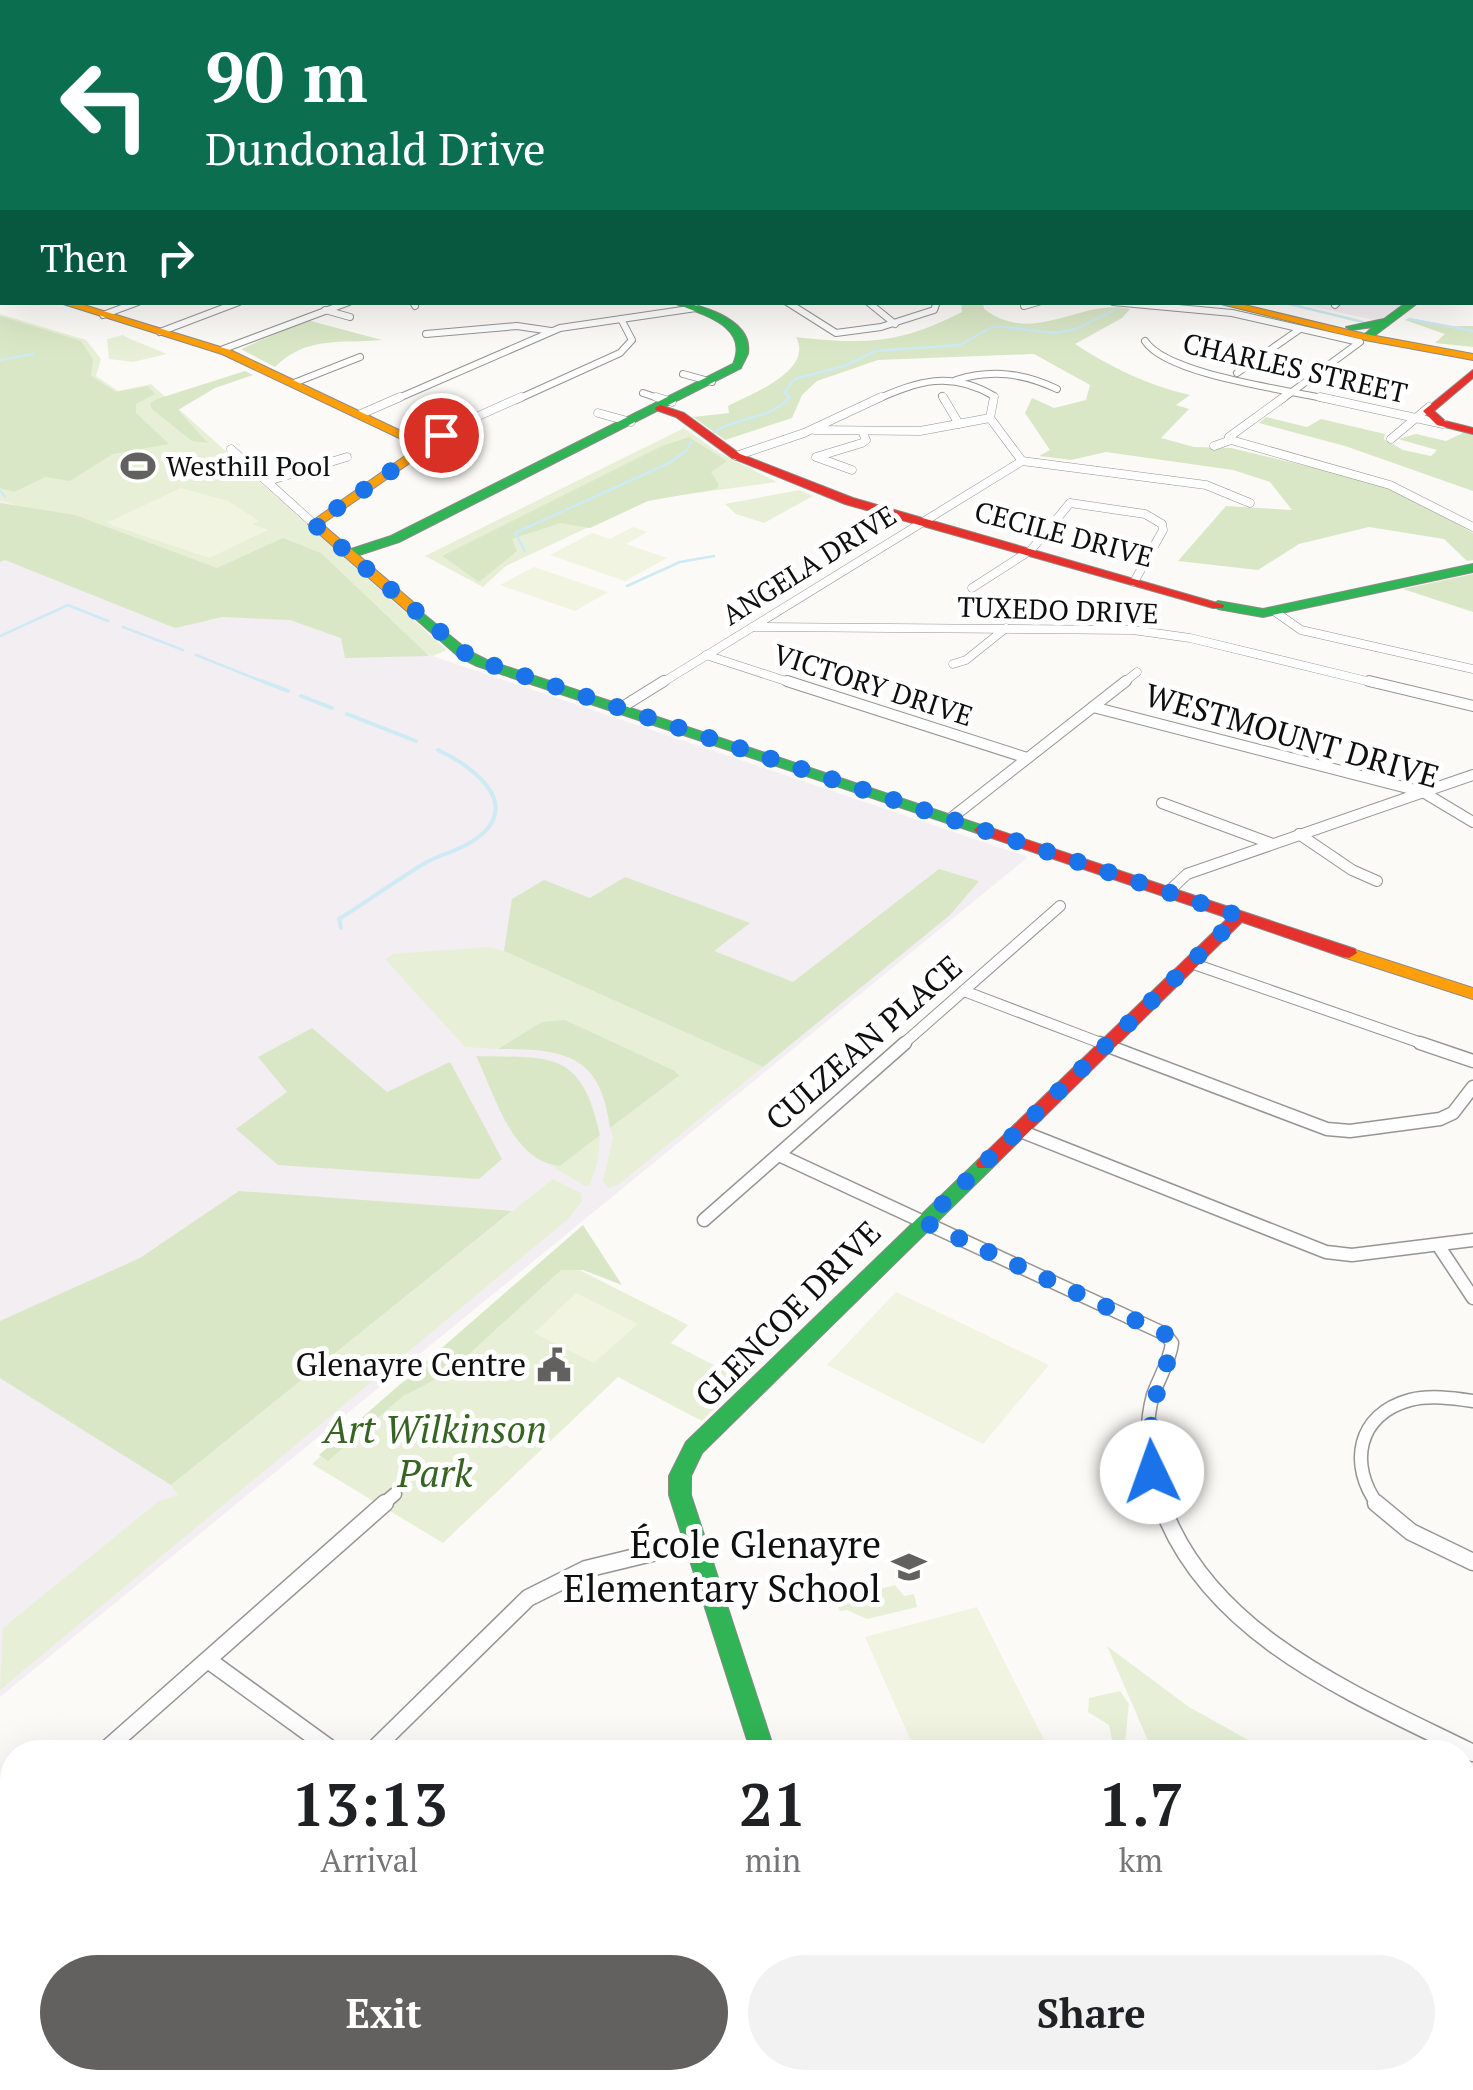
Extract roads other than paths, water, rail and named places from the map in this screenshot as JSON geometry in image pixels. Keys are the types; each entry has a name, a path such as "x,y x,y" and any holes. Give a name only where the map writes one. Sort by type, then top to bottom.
{"street":[{"path":"71,305 221,350 418,443"},
{"path":"103,315 130,305"},
{"path":"160,332 231,305"},
{"path":"221,350 340,305"},
{"path":"350,554 395,539 737,366 745,353 744,341 721,319 687,305"},
{"path":"794,305 832,332 895,324 930,313 935,305"},
{"path":"872,305 895,324"},
{"path":"1231,305 1364,337 1473,354"},
{"path":"1248,305 1302,323 1364,328 1387,322"},
{"path":"1261,305 1302,323"},
{"path":"1230,440 1229,436 1410,305"},
{"path":"1168,306 1302,323 1473,354"},
{"path":"361,414 551,331 696,308"},
{"path":"325,310 350,317"},
{"path":"314,524 410,458 418,443 620,352 632,340 621,319"},
{"path":"1237,373 1302,323"},
{"path":"1330,324 1364,337"},
{"path":"426,334 516,326 551,331"},
{"name":"CHARLES STREET","path":"1145,341 1154,353 1179,366 1414,418 1439,414"},
{"path":"294,383 360,358"},
{"path":"736,456 810,430 901,387 953,381 985,372 1038,378 1057,389"},
{"path":"1439,414 1454,390 1473,373"},
{"path":"682,374 712,382"},
{"path":"953,381 986,389 994,396 990,418 1022,461 1206,485 1250,503"},
{"path":"643,393 666,405"},
{"path":"942,396 959,424"},
{"name":"CECILE DRIVE","path":"666,405 736,456 849,502 1242,612 1274,611 1473,568"},
{"path":"598,412 630,422"},
{"path":"1391,439 1414,418 1439,414 1470,431"},
{"path":"810,430 920,430 990,418"},
{"path":"852,470 816,457 866,440 862,431"},
{"path":"1214,446 1230,440 1390,485 1473,527"},
{"path":"231,449 471,658 1473,994"},
{"path":"268,481 347,457"},
{"name":"ANGELA DRIVE","path":"619,709 1022,461"},
{"path":"972,588 1027,552 1052,529 1070,503 1156,519 1163,530 1134,582"},
{"path":"1274,611 1301,630 1473,669"},
{"name":"TUXEDO DRIVE","path":"753,627 1133,630 1190,638 1473,706"},
{"path":"953,664 966,660 1006,628"},
{"name":"VICTORY DRIVE","path":"706,655 1027,758"},
{"path":"950,819 1136,672"},
{"name":"WESTMOUNT DRIVE","path":"1093,707 1423,792 1473,822"},
{"path":"1168,892 1186,874 1473,775"},
{"path":"1162,803 1270,843"},
{"path":"1299,834 1352,870 1376,881"},
{"name":"CULZEAN PLACE","path":"704,1220 1060,906"},
{"name":"GLENCOE DRIVE","path":"758,1740 680,1495 680,1476 694,1448 1239,916"},
{"path":"1191,963 1473,1061"},
{"path":"964,991 1333,1131 1440,1119 1453,1114 1473,1087"},
{"path":"1018,1130 1326,1252 1352,1255 1473,1240"},
{"path":"779,1154 1165,1334 1172,1344 1150,1409 1152,1472 1158,1500 1174,1534 1204,1581 1228,1608 1289,1656 1448,1740"},
{"path":"1438,1244 1473,1298"},
{"path":"1473,1401 1444,1397 1409,1400 1387,1409 1370,1423 1356,1453 1365,1490 1379,1507 1401,1526 1473,1562"},
{"path":"117,1740 395,1494"},
{"path":"383,1740 528,1598 553,1580 578,1569 693,1543"},
{"path":"208,1660 318,1740"}],"waterway":[{"path":"1293,305 1363,322"},
{"path":"714,432 782,405 790,397 784,393 795,379 844,366 876,351 960,345 994,326 1055,333 1076,329 1116,309"},
{"path":"1409,319 1473,331"},
{"path":"0,360 33,354"},
{"path":"525,551 515,533 669,463 687,450 691,442"},
{"path":"0,490 5,497"},
{"path":"627,586 680,562 714,556"},
{"path":"0,636 68,605 108,621"},
{"path":"123,627 183,650"},
{"path":"196,655 269,684"},
{"path":"262,681 288,691"},
{"path":"301,696 332,708"},
{"path":"347,714 416,741"},
{"path":"341,928 339,919 425,863 468,844 494,818 491,791 468,768 438,750"}],"place":[{"name":"Westhill Pool","path":"138,466"},
{"name":"Glenayre Centre","path":"554,1365"},
{"name":"École Glenayre Elementary School","path":"909,1567"}],"park label":[{"name":"Art Wilkinson Park","path":"435,1452"}]}
